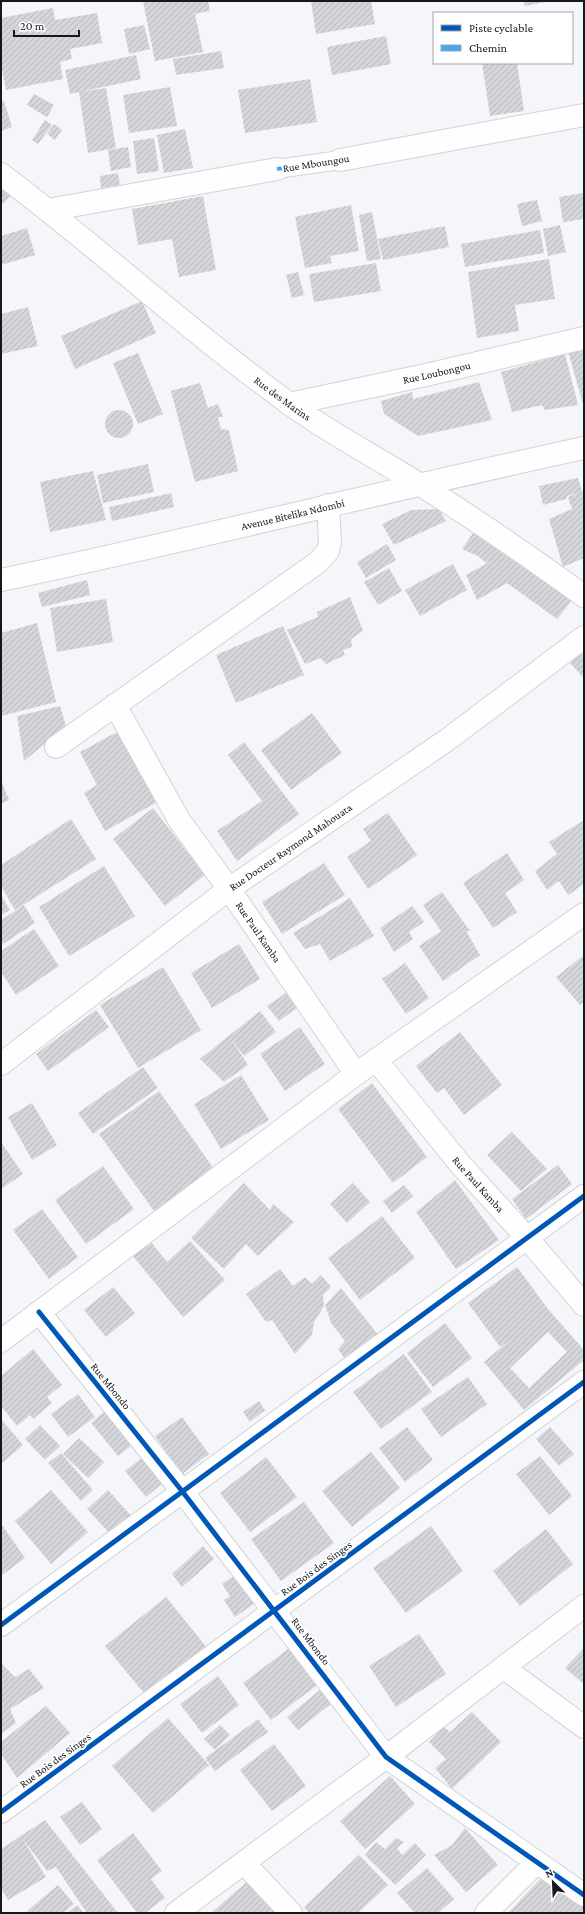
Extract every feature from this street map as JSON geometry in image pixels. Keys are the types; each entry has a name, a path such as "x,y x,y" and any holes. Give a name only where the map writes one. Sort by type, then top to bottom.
{"street":[{"name":"Rue Mboungou","path":"48,210 277,169 340,160 584,115"},
{"name":"Rue des Marins","path":"1,174 48,210 168,311 289,404 335,435 418,484 538,562 584,596"},
{"name":"Rue Loubongou","path":"289,404 426,375 584,338"},
{"name":"Avenue Bitelika Ndombi","path":"1,580 111,556 418,484 584,448"},
{"path":"56,747 317,564 328,550 330,542 328,505"},
{"name":"Rue Docteur Raymond Mahouata","path":"1,1064 229,889 447,740 584,637"},
{"name":"Rue Paul Kamba","path":"115,705 179,820 229,889 356,1074"},
{"path":"4,1331 39,1312 356,1074 584,914"},
{"name":"Rue Paul Kamba","path":"376,1060 460,1164 527,1238 584,1305"},
{"path":"1,1625 584,1196"},
{"name":"Rue Mbondo","path":"39,1312 275,1610 386,1757 584,1895"},
{"name":"Rue Bois des Singes","path":"1,1812 584,1382"},
{"path":"176,1913 386,1757 584,1606"},
{"path":"504,1668 584,1727"},
{"path":"244,1863 291,1913"},
{"path":"486,1913 536,1863"}],"building":[{"path":"143,1 208,1 210,11 195,14 203,52 155,61"},
{"path":"311,1 371,1 375,24 316,34"},
{"path":"524,1 545,1 545,2 525,6"},
{"path":"53,8 55,20 97,13 102,43 70,49 72,59 60,62 63,79 6,90 1,64 1,18"},
{"path":"144,25 150,49 129,54 124,29"},
{"path":"386,36 391,64 332,75 327,47"},
{"path":"221,51 224,68 176,75 173,59"},
{"path":"136,55 141,79 70,94 65,70"},
{"path":"482,64 517,64 524,111 490,116"},
{"path":"310,79 317,122 245,133 238,90"},
{"path":"170,87 177,126 129,133 123,95"},
{"path":"106,88 116,148 88,153 79,92"},
{"path":"34,94 54,105 47,117 27,105"},
{"path":"4,101 12,127 1,131 1,102"},
{"path":"45,120 52,125 38,144 32,140"},
{"path":"54,124 62,130 55,140 47,134"},
{"path":"185,129 193,168 164,173 157,135"},
{"path":"154,138 159,171 137,174 133,141"},
{"path":"128,147 131,167 111,171 108,150"},
{"path":"118,173 120,185 101,188 100,176"},
{"path":"1,184 13,193 3,204 1,202"},
{"path":"584,193 584,219 563,222 559,197"},
{"path":"203,196 216,270 179,277 172,239 138,245 132,209"},
{"path":"537,200 542,221 522,226 517,204"},
{"path":"351,205 359,251 330,256 332,263 305,268 295,217"},
{"path":"372,212 381,259 367,261 359,215"},
{"path":"560,225 566,252 548,256 543,229"},
{"path":"445,226 449,247 383,260 378,239"},
{"path":"27,228 35,255 1,265 1,236"},
{"path":"540,230 544,253 465,267 461,244"},
{"path":"549,259 555,299 515,305 519,331 477,338 468,272"},
{"path":"376,263 381,291 314,302 309,274"},
{"path":"298,272 304,295 292,298 286,275"},
{"path":"142,301 156,333 75,369 61,336"},
{"path":"28,307 38,346 1,354 1,314"},
{"path":"584,345 584,408 568,351"},
{"path":"138,353 163,414 138,424 113,363"},
{"path":"565,354 578,405 545,410 542,405 512,412 501,372"},
{"path":"479,382 492,420 418,436 384,414 381,401 412,392 413,399"},
{"path":"200,383 208,408 218,404 223,417 218,417 221,429 229,430 238,471 195,482 171,391"},
{"path":"119,410 129,414 133,424 129,434 119,438 109,434 105,424 109,414"},
{"path":"148,464 154,492 103,503 97,475"},
{"path":"93,471 106,520 50,532 40,482"},
{"path":"578,478 582,492 567,496 566,499 543,505 539,486"},
{"path":"584,491 584,558 563,567 549,519 572,509 568,497"},
{"path":"171,493 174,507 112,521 109,507"},
{"path":"439,509 446,521 394,545 382,524 411,510"},
{"path":"476,529 573,599 557,619 507,583 477,600 466,575 491,561 486,563 478,556 462,549"},
{"path":"387,544 396,560 366,578 357,562"},
{"path":"453,564 467,590 420,616 405,590"},
{"path":"389,568 402,591 378,605 364,582"},
{"path":"87,580 90,595 42,607 38,593"},
{"path":"350,597 363,631 351,639 352,647 343,650 345,655 326,664 321,658 305,664 287,630 318,617 317,612"},
{"path":"106,599 113,642 57,652 50,608"},
{"path":"37,623 56,702 1,716 1,633"},
{"path":"283,626 304,675 236,703 216,655"},
{"path":"584,653 584,678 569,662"},
{"path":"60,706 66,726 24,761 17,716"},
{"path":"312,713 342,753 291,790 261,750"},
{"path":"117,732 159,801 105,831 84,793 97,785 80,752"},
{"path":"244,742 299,814 237,861 217,831 262,801 228,755"},
{"path":"1,780 9,800 1,804"},
{"path":"153,808 205,875 165,906 113,839"},
{"path":"388,813 417,855 368,889 347,857 371,841 363,829"},
{"path":"71,819 96,859 15,910 1,886 1,865"},
{"path":"584,820 584,884 568,895 559,881 547,890 535,871 557,854 549,842"},
{"path":"507,853 524,880 505,893 517,912 493,928 463,883"},
{"path":"324,863 345,895 282,934 262,902"},
{"path":"104,866 135,916 69,956 39,907"},
{"path":"442,892 470,931 466,931 480,955 443,981 419,946 441,931 423,905"},
{"path":"1,895 10,910 1,915"},
{"path":"350,898 374,936 330,961 320,944 305,949 293,933"},
{"path":"24,905 35,923 3,944 1,941 1,920"},
{"path":"412,906 424,922 409,932 413,939 394,952 380,928"},
{"path":"34,929 59,966 16,995 1,972 1,951"},
{"path":"239,944 260,979 212,1008 191,973"},
{"path":"584,955 584,1002 580,1005 556,977"},
{"path":"405,963 429,998 406,1014 382,979"},
{"path":"163,967 201,1030 138,1068 100,1005"},
{"path":"287,992 298,1007 279,1021 267,1006"},
{"path":"96,1010 109,1027 48,1071 36,1054"},
{"path":"260,1011 276,1032 244,1056 231,1039 248,1065 224,1082 200,1059"},
{"path":"300,1027 325,1064 285,1091 260,1054"},
{"path":"460,1032 502,1085 464,1115 444,1088 437,1093 416,1066"},
{"path":"143,1067 158,1088 93,1134 78,1113"},
{"path":"241,1075 269,1120 221,1149 194,1104"},
{"path":"372,1083 427,1157 393,1183 338,1109"},
{"path":"159,1091 214,1169 154,1211 99,1134"},
{"path":"32,1103 57,1145 32,1160 8,1117"},
{"path":"512,1132 547,1169 521,1191 487,1155"},
{"path":"1,1142 23,1174 1,1189"},
{"path":"558,1165 572,1184 526,1219 512,1199"},
{"path":"103,1166 134,1209 86,1244 55,1200"},
{"path":"455,1180 499,1240 456,1269 416,1212"},
{"path":"244,1183 270,1210 273,1204 294,1222 258,1256 246,1244 224,1269 191,1238"},
{"path":"353,1183 370,1202 347,1223 330,1204"},
{"path":"404,1185 413,1196 392,1213 383,1201"},
{"path":"42,1209 78,1257 49,1279 13,1230"},
{"path":"382,1216 415,1258 360,1300 328,1258"},
{"path":"150,1241 167,1262 190,1241 225,1280 183,1317 132,1255"},
{"path":"517,1267 548,1309 584,1350 584,1360 524,1410 484,1362 509,1341 500,1347 468,1303","holes":["548,1332 567,1352 529,1388 510,1368"]},
{"path":"280,1269 293,1286 305,1277 312,1284 321,1275 331,1287 323,1295 324,1306 314,1322 312,1335 295,1354 272,1320 266,1322 246,1294"},
{"path":"113,1287 135,1313 106,1337 84,1310"},
{"path":"341,1288 379,1336 345,1359 338,1349 345,1341 331,1323 325,1305"},
{"path":"445,1323 472,1358 433,1387 407,1353"},
{"path":"33,1349 62,1385 47,1397 52,1403 33,1419 30,1415 17,1426 1,1406 1,1376"},
{"path":"404,1354 432,1392 381,1429 353,1392"},
{"path":"468,1377 487,1404 441,1437 421,1409"},
{"path":"78,1394 95,1417 68,1437 51,1414"},
{"path":"259,1401 265,1410 250,1422 243,1412"},
{"path":"104,1412 131,1446 118,1456 91,1423"},
{"path":"182,1417 209,1454 182,1474 155,1436"},
{"path":"1,1419 23,1445 1,1464"},
{"path":"40,1425 60,1446 45,1460 25,1439"},
{"path":"407,1427 433,1460 405,1482 379,1448"},
{"path":"550,1427 574,1454 559,1466 536,1439"},
{"path":"79,1438 104,1462 88,1478 63,1454"},
{"path":"371,1452 400,1488 352,1527 322,1491"},
{"path":"61,1453 93,1490 81,1501 48,1463"},
{"path":"540,1456 572,1496 549,1515 516,1474"},
{"path":"143,1457 163,1483 146,1497 125,1471"},
{"path":"266,1457 297,1497 250,1532 220,1493"},
{"path":"51,1490 88,1532 51,1564 15,1521"},
{"path":"108,1490 133,1518 113,1537 87,1509"},
{"path":"304,1502 334,1543 281,1581 251,1539"},
{"path":"2,1525 25,1558 2,1575 1,1573"},
{"path":"431,1526 463,1571 406,1613 373,1568"},
{"path":"546,1529 573,1564 520,1606 493,1571"},
{"path":"203,1546 214,1559 182,1587 172,1574"},
{"path":"235,1575 255,1603 235,1617 224,1600 230,1596 222,1584"},
{"path":"166,1597 208,1649 148,1698 105,1646"},
{"path":"419,1634 446,1674 396,1707 369,1666"},
{"path":"292,1646 320,1683 271,1720 243,1683"},
{"path":"584,1648 584,1684 565,1668"},
{"path":"1,1663 15,1677 29,1669 44,1688 10,1709 16,1723 1,1734"},
{"path":"218,1676 239,1705 202,1733 180,1704"},
{"path":"321,1689 332,1703 298,1730 287,1717"},
{"path":"46,1706 70,1733 17,1778 1,1754 1,1742"},
{"path":"472,1712 501,1742 452,1789 435,1768 446,1759 429,1742 444,1727 450,1732"},
{"path":"168,1718 209,1765 153,1813 112,1766"},
{"path":"258,1719 268,1732 215,1771 205,1758"},
{"path":"220,1725 230,1735 215,1750 204,1739"},
{"path":"274,1744 306,1786 272,1811 240,1770"},
{"path":"390,1776 415,1804 365,1849 340,1821"},
{"path":"82,1802 102,1829 80,1845 60,1817"},
{"path":"45,1820 118,1913 87,1913 56,1867 47,1871 22,1838 46,1877 8,1900 1,1888 1,1849"},
{"path":"465,1828 498,1865 466,1892 434,1855 452,1845"},
{"path":"133,1833 162,1871 151,1879 165,1898 145,1913 137,1913 97,1860"},
{"path":"396,1838 404,1842 397,1848 402,1855 415,1843 426,1855 395,1885 365,1855 376,1842 385,1849"},
{"path":"359,1855 388,1885 358,1913 309,1913 304,1907"},
{"path":"427,1868 454,1899 438,1913 415,1913 397,1893"},
{"path":"544,1875 584,1904 584,1913 508,1913"},
{"path":"249,1880 278,1913 211,1913"},
{"path":"58,1885 74,1904 63,1913 29,1913 27,1911"},
{"path":"77,1905 84,1913 67,1913"}],"marked path":[{"path":"277,169 340,160"}],"cycle path":[{"path":"1,1625 584,1196"},
{"path":"39,1312 182,1491 386,1757 584,1895"},
{"path":"1,1812 584,1382"}]}
